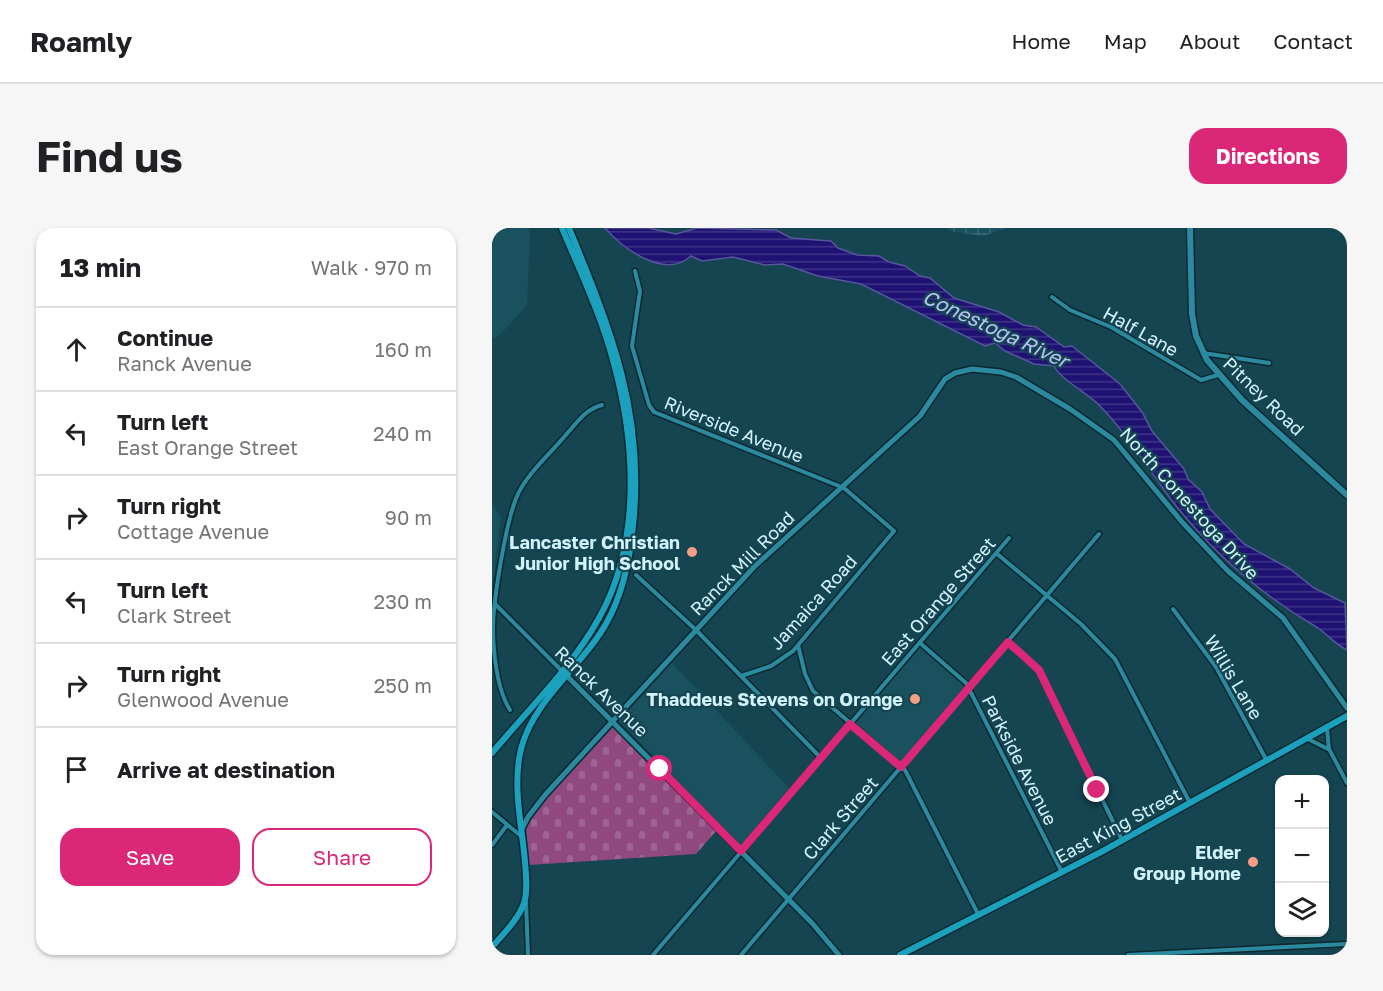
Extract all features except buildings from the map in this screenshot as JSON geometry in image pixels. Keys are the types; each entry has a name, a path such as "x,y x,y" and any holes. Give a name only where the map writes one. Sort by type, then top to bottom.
{"main road":[{"path":"492,753 590,634 615,584 625,545 629,483 627,431 614,363 562,228"},
{"path":"492,947 518,916 525,898 523,839 517,774 527,730 597,639 619,595 631,546 636,483 633,431 620,361 569,228"},
{"name":"Pitney Road","path":"1190,228 1192,314 1203,353 1218,375 1347,495"},
{"name":"East King Street","path":"900,955 1063,872 1267,762 1347,716"}],"street":[{"name":"Riverside Avenue","path":"635,271 640,291 632,346 649,405 654,412 842,487 894,531"},
{"name":"Half Lane","path":"1052,297 1070,310 1111,327 1201,380 1218,375"},
{"path":"1203,353 1269,363"},
{"name":"Ranck Mill Road","path":"522,829 545,795 754,567 921,416 945,379 955,373 972,369"},
{"name":"North Conestoga Drive","path":"972,369 1001,372 1027,383 1070,409 1121,446 1182,522 1228,571 1283,618 1347,708"},
{"path":"510,710 503,698 493,639 495,603 511,515 521,488 586,412 602,405"},
{"name":"Jamaica Road","path":"741,676 771,666 798,645 894,531"},
{"name":"Clark Street","path":"741,955 1099,534"},
{"name":"East Orange Street","path":"653,955 1009,538"},
{"path":"996,553 1100,641 1115,658 1191,803"},
{"path":"636,575 696,630 821,758"},
{"name":"Ranck Avenue","path":"495,603 788,899 839,955"},
{"name":"Willis Lane","path":"1173,609 1216,667 1267,762"},
{"path":"1008,642 1039,670 1122,840"},
{"name":"Parkside Avenue","path":"920,643 969,688 1063,872"},
{"path":"798,645 805,674 813,691 901,767 979,916"},
{"path":"1327,728 1329,749 1345,774 1347,783"},
{"path":"1308,739 1329,749"},
{"name":"Ranck Mill Road","path":"538,800 545,795"},
{"path":"492,812 519,832 523,839"},
{"path":"492,845 507,825"},
{"path":"525,898 528,955"},
{"path":"1128,955 1347,944"},
{"path":"1243,948 1243,955"}],"shaded area":[{"path":"492,228 528,228 530,233 527,305 501,334 492,340"},
{"path":"947,228 1007,228 983,236 949,231"},
{"path":"492,504 501,517 492,588"},
{"name":"Thaddeus Stevens on Orange","path":"920,643 969,688 901,767 850,724"},
{"path":"672,663 789,788 741,845 619,721"}],"green space":[{"path":"614,726 717,830 696,854 529,865 526,828 533,813"}],"water":[{"name":"Conestoga River","path":"605,228 648,228 676,234 697,228 776,230 791,238 831,241 838,248 857,255 879,256 889,262 905,266 920,276 930,278 954,298 999,312 1023,325 1036,327 1064,347 1072,346 1120,384 1142,412 1152,431 1184,469 1188,479 1202,492 1210,509 1244,544 1290,569 1314,588 1345,603 1347,650 1255,585 1217,552 1167,494 1110,417 1096,402 1063,377 1054,366 1034,364 1005,351 995,343 985,346 861,284 818,276 783,264 765,265 733,257 702,261 691,256 681,263 669,265 657,263 633,252"}],"place":[{"name":"Lancaster Christian Junior High School","path":"692,552"},
{"name":"Thaddeus Stevens on Orange","path":"915,699"},
{"name":"Elder Group Home","path":"1253,862"}],"route":[{"path":"660,769 741,851 850,724 901,767 1008,642 1036,665 1097,790"}]}
